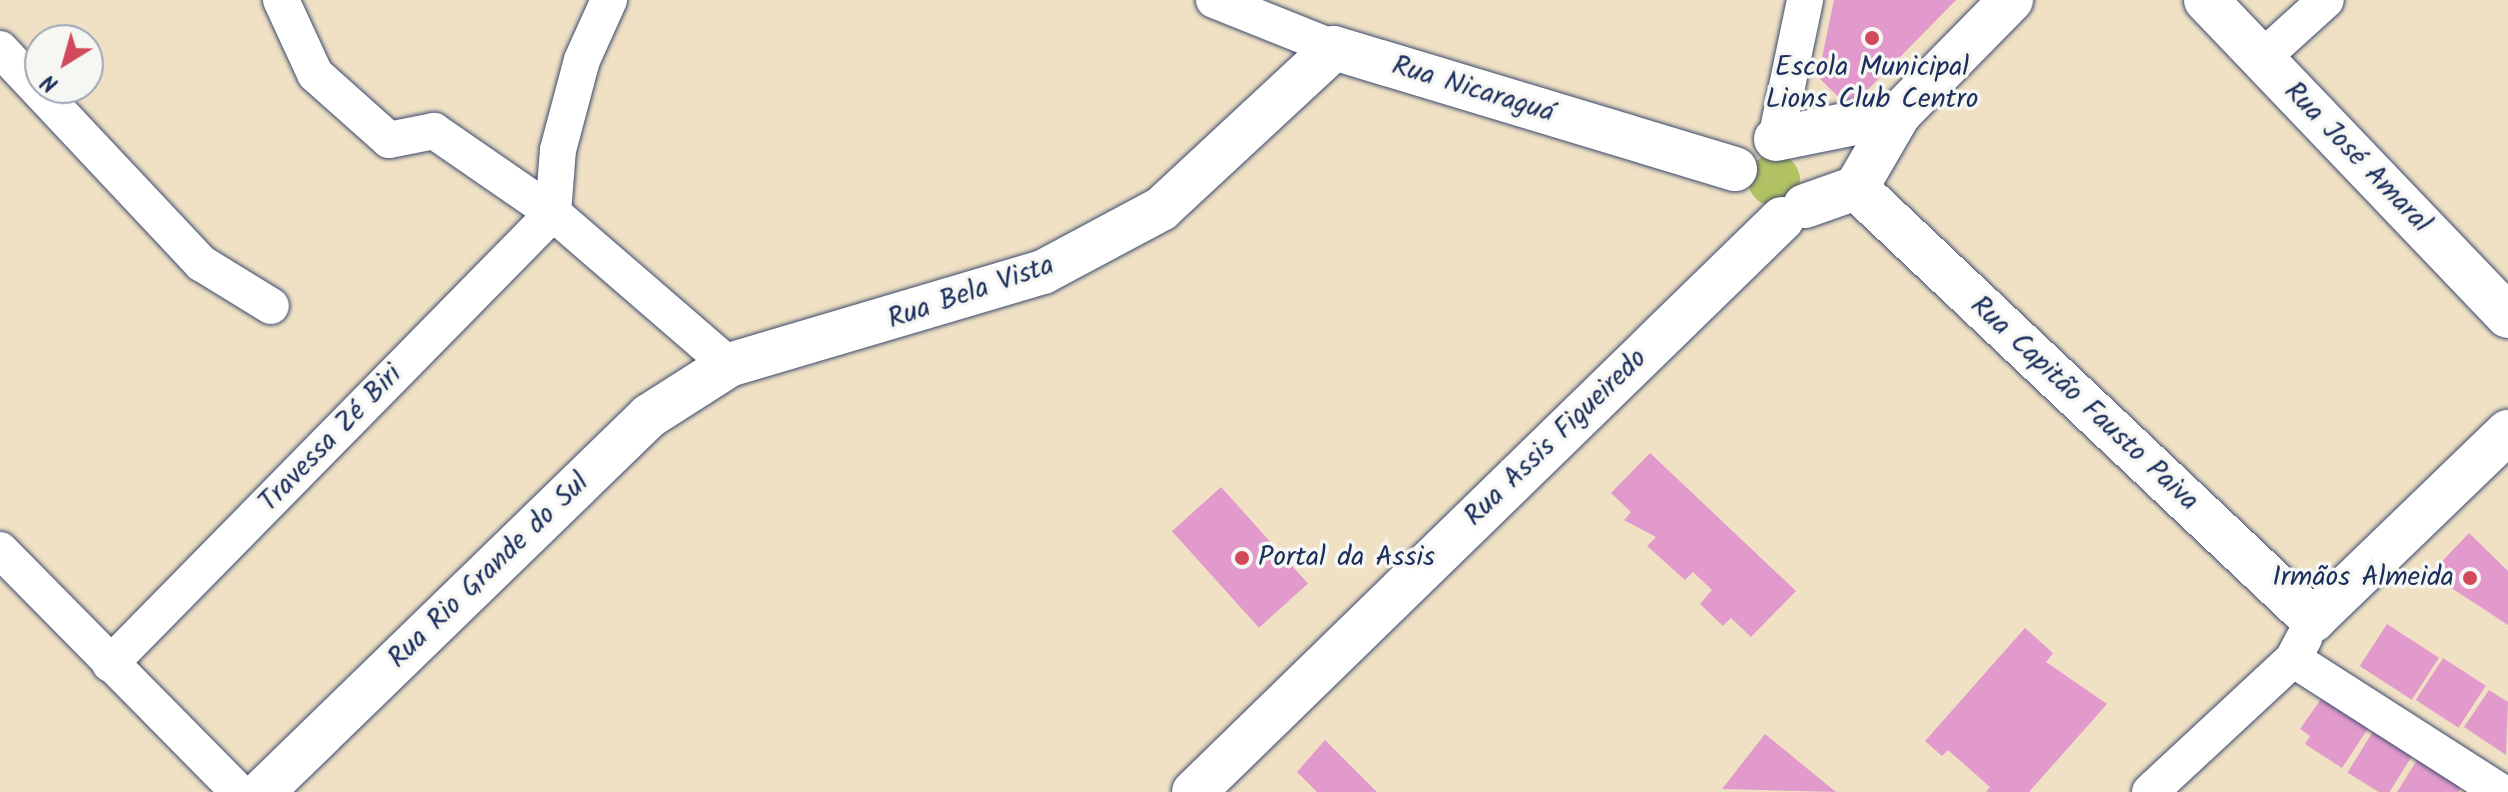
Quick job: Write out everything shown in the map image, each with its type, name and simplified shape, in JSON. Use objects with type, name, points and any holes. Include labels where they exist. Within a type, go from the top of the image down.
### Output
[{"type":"street","points":[[281,0],[315,74],[389,140],[434,131],[553,213],[729,365]]},
{"type":"street","points":[[553,213],[558,150],[582,60],[609,0]]},
{"type":"street","name":"Rua Nicaraguá","points":[[1214,0],[1334,48],[1735,169]]},
{"type":"street","points":[[1776,139],[1805,0]]},
{"type":"street","points":[[1899,114],[1750,147],[1735,169],[1741,202],[1759,217],[1794,212],[1856,188],[1899,114],[2011,0]]},
{"type":"street","name":"Rua José Amaral","points":[[2206,0],[2508,316]]},
{"type":"street","points":[[2262,58],[2326,0]]},
{"type":"street","name":"Rua Bela Vista","points":[[729,365],[1043,272],[1161,209],[1334,48]]},
{"type":"street","points":[[0,49],[201,263],[271,306]]},
{"type":"street","points":[[1776,139],[1800,148],[1814,169],[1794,212]]},
{"type":"street","name":"Rua Capitão Fausto Paiva","points":[[1856,188],[2313,620]]},
{"type":"street","name":"Rua Assis Figueiredo","points":[[1194,792],[1794,212]]},
{"type":"street","name":"Travessa Zé Biri","points":[[110,664],[553,213]]},
{"type":"street","name":"Rua Rio Grande do Sul","points":[[262,792],[649,416],[729,365]]},
{"type":"street","points":[[2150,792],[2293,659],[2313,620],[2508,432]]},
{"type":"street","points":[[0,550],[239,792]]},
{"type":"street","points":[[2293,659],[2501,792]]},
{"type":"green space","points":[[1774,154],[1792,162],[1800,180],[1792,198],[1774,206],[1756,198],[1748,180],[1756,162]]},
{"type":"building","name":"Escola Municipal Lions Club Centro","points":[[1834,0],[1956,0],[1850,108],[1818,77]]},
{"type":"building","points":[[1650,453],[1796,591],[1751,637],[1731,618],[1723,626],[1700,604],[1712,590],[1693,572],[1685,580],[1647,546],[1656,537],[1624,520],[1631,512],[1611,493]]},
{"type":"building","name":"Portal da Assis","points":[[1221,487],[1308,584],[1259,628],[1172,531]]},
{"type":"building","name":"Irmãos Almeida","points":[[2469,533],[2508,571],[2508,625],[2430,574]]},
{"type":"building","points":[[2387,624],[2439,658],[2412,700],[2360,666]]},
{"type":"building","points":[[2025,628],[2053,653],[2046,662],[2107,704],[2029,792],[1986,792],[1990,787],[1948,750],[1942,756],[1925,741]]},
{"type":"building","points":[[2443,658],[2486,686],[2459,728],[2416,700]]},
{"type":"building","points":[[2489,690],[2508,702],[2506,755],[2464,727]]},
{"type":"building","points":[[2323,696],[2369,727],[2342,768],[2305,744],[2310,736],[2300,729]]},
{"type":"building","points":[[2374,730],[2413,754],[2390,792],[2379,792],[2348,772]]},
{"type":"building","points":[[1765,734],[1836,792],[1722,789]]},
{"type":"building","points":[[1325,740],[1377,792],[1317,792],[1297,772]]},
{"type":"building","points":[[2419,757],[2463,784],[2458,792],[2397,792]]},
{"type":"place","name":"Escola Municipal Lions Club Centro","points":[[1872,38]]},
{"type":"place","name":"Portal da Assis","points":[[1242,558]]},
{"type":"place","name":"Irmãos Almeida","points":[[2470,578]]}]
